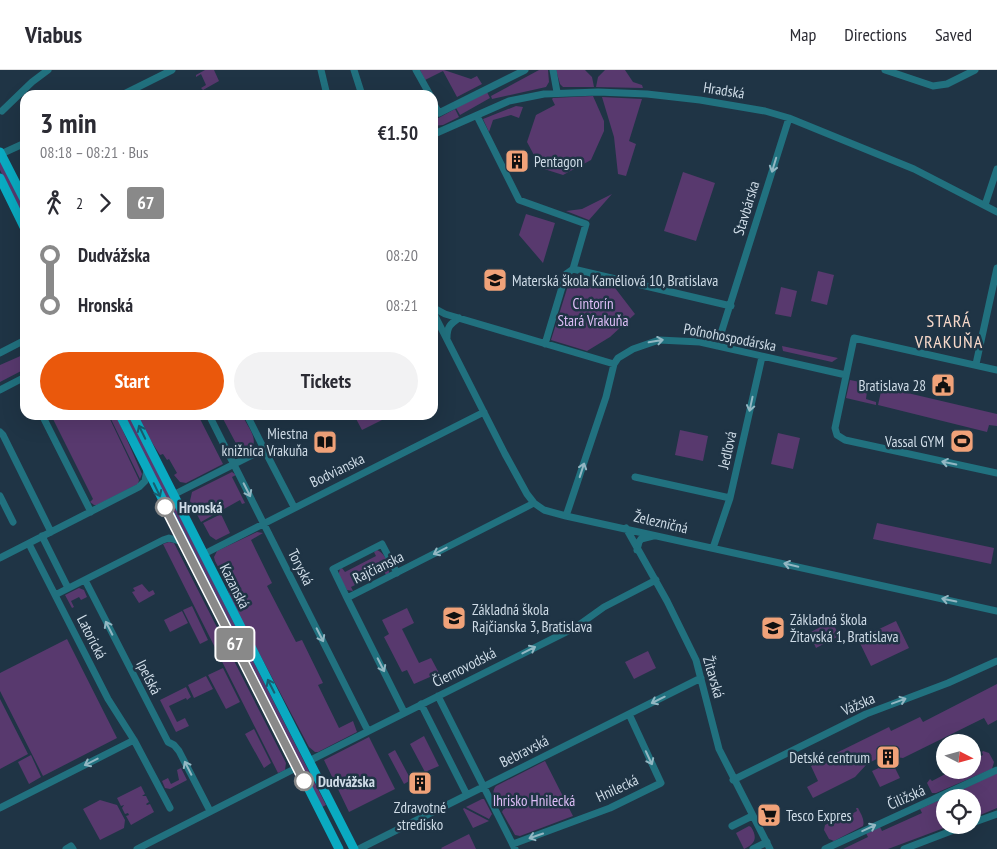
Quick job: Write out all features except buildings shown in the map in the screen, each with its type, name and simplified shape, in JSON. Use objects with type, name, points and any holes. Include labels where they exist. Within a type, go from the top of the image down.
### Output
[{"type":"main road","points":[[1,153],[20,191]]},
{"type":"main road","points":[[0,178],[20,219]]},
{"type":"main road","name":"Kazanská","points":[[122,420],[339,849]]},
{"type":"main road","name":"Kazanská","points":[[136,420],[354,849]]},
{"type":"street","points":[[24,90],[48,70]]},
{"type":"street","points":[[132,90],[172,70]]},
{"type":"street","points":[[321,70],[326,90]]},
{"type":"street","points":[[354,70],[360,90]]},
{"type":"street","points":[[416,70],[427,90]]},
{"type":"street","points":[[438,110],[440,114],[525,70]]},
{"type":"street","points":[[553,70],[557,92]]},
{"type":"street","points":[[885,70],[937,86],[947,84],[975,70]]},
{"type":"street","name":"Hradská","points":[[438,132],[501,104],[517,99],[557,92],[598,92],[666,96],[765,111],[789,118],[914,169],[997,212]]},
{"type":"street","points":[[2,111],[20,94]]},
{"type":"street","points":[[477,116],[519,200],[586,224],[573,269],[566,274],[545,344]]},
{"type":"street","name":"Stavbárska","points":[[718,346],[789,118]]},
{"type":"street","points":[[1,153],[20,145]]},
{"type":"street","points":[[985,205],[997,169]]},
{"type":"street","points":[[976,364],[997,268]]},
{"type":"street","points":[[573,269],[731,306]]},
{"type":"street","points":[[438,311],[614,364],[606,397],[566,516]]},
{"type":"street","points":[[447,338],[449,325],[459,318]]},
{"type":"street","points":[[438,320],[527,494],[534,503]]},
{"type":"street","points":[[997,370],[854,338],[835,428],[836,434],[840,438],[997,473]]},
{"type":"street","name":"Poľnohospodárska","points":[[614,364],[618,358],[633,348],[652,341],[684,340],[846,375]]},
{"type":"street","points":[[0,353],[20,343]]},
{"type":"street","name":"Jedľová","points":[[713,548],[730,498],[762,357]]},
{"type":"street","points":[[0,390],[20,380]]},
{"type":"street","name":"Bodvianska","points":[[204,554],[484,412]]},
{"type":"street","points":[[45,420],[91,512]]},
{"type":"street","name":"Toryská","points":[[212,420],[368,731]]},
{"type":"street","points":[[250,420],[294,507]]},
{"type":"street","points":[[0,432],[51,532]]},
{"type":"street","points":[[173,494],[264,449]]},
{"type":"street","points":[[0,558],[139,487],[145,481],[147,470]]},
{"type":"street","points":[[635,477],[730,498]]},
{"type":"street","points":[[0,496],[13,522]]},
{"type":"street","name":"Železničná","points":[[534,503],[544,510],[566,516],[997,611]]},
{"type":"street","name":"Rajčianska","points":[[404,712],[347,598],[534,503]]},
{"type":"street","name":"Žitavská","points":[[626,528],[656,580],[693,655],[701,678],[719,749],[768,846]]},
{"type":"street","points":[[42,536],[68,588]]},
{"type":"street","points":[[637,550],[641,539],[658,536]]},
{"type":"street","points":[[55,595],[163,540],[168,538],[183,542]]},
{"type":"street","name":"Latorická","points":[[29,544],[108,699],[134,740],[170,808]]},
{"type":"street","points":[[347,598],[333,569],[382,544],[396,573]]},
{"type":"street","name":"Ipeľská","points":[[85,580],[168,742],[179,751],[210,811]]},
{"type":"street","name":"Čiernovodská","points":[[309,761],[576,627],[604,607],[656,580]]},
{"type":"street","name":"Vážska","points":[[733,780],[866,714],[948,683],[997,661]]},
{"type":"street","name":"Bebravská","points":[[359,849],[701,678]]},
{"type":"street","points":[[438,696],[514,846]]},
{"type":"street","points":[[421,704],[467,795]]},
{"type":"street","name":"Hnilecká","points":[[514,846],[610,808],[661,782],[629,714]]},
{"type":"street","points":[[0,808],[134,740]]},
{"type":"street","points":[[137,849],[298,768]]},
{"type":"street","name":"Čiližská","points":[[825,849],[997,770]]},
{"type":"street","points":[[981,820],[997,814]]},
{"type":"street","points":[[732,826],[752,816]]},
{"type":"street","points":[[904,849],[943,834]]},
{"type":"street","points":[[66,849],[71,846],[73,849]]},
{"type":"street","points":[[754,849],[768,846]]},
{"type":"green space","points":[[205,70],[214,70],[219,81],[203,90],[201,88],[206,85],[201,74],[196,77],[196,75]]},
{"type":"green space","points":[[420,70],[444,70],[471,79],[477,76],[482,84],[457,97],[443,71],[425,80]]},
{"type":"green space","points":[[539,70],[548,70],[549,82],[546,87],[492,99],[491,96]]},
{"type":"green space","points":[[556,70],[585,70],[592,77],[594,87],[563,87],[560,84]]},
{"type":"green space","points":[[605,70],[625,70],[633,82],[642,85],[643,88],[596,87],[598,77]]},
{"type":"green space","points":[[487,92],[490,98],[460,115],[456,108]]},
{"type":"green space","points":[[593,96],[604,121],[604,131],[591,160],[563,175],[541,168],[527,142],[536,115],[555,105],[553,98]]},
{"type":"green space","points":[[602,97],[642,99],[629,141],[636,144],[626,176],[618,174],[614,137]]},
{"type":"green space","points":[[516,106],[523,107],[519,118],[511,115],[493,120],[489,132],[483,119]]},
{"type":"green space","points":[[455,109],[459,117],[438,126],[438,118]]},
{"type":"green space","points":[[0,160],[20,200],[20,210],[0,170]]},
{"type":"green space","points":[[683,172],[715,183],[696,241],[664,231]]},
{"type":"green space","points":[[612,194],[589,220],[566,211],[582,209]]},
{"type":"green space","points":[[526,214],[555,223],[543,263],[519,235]]},
{"type":"green space","points":[[818,271],[834,275],[827,305],[811,301]]},
{"type":"green space","name":"Cintorín Stará Vrakuňa","points":[[571,276],[612,284],[635,314],[610,337],[587,351],[551,340]]},
{"type":"green space","points":[[781,287],[797,291],[791,317],[775,314]]},
{"type":"green space","points":[[782,346],[838,358],[832,362],[783,351]]},
{"type":"green space","points":[[20,356],[20,372],[0,382],[0,365]]},
{"type":"green space","points":[[850,380],[880,386],[878,393],[867,391],[866,399],[876,402],[876,405],[846,398]]},
{"type":"green space","points":[[882,387],[997,414],[997,426],[989,425],[987,432],[878,405]]},
{"type":"green space","points":[[54,420],[110,420],[139,480],[138,484],[97,505],[90,502],[93,499]]},
{"type":"green space","points":[[111,420],[118,420],[142,474],[140,479]]},
{"type":"green space","points":[[127,420],[132,420],[326,805],[322,807]]},
{"type":"green space","points":[[140,420],[201,420],[223,464],[186,483],[180,482],[174,475],[177,473],[169,459],[167,460],[163,454],[160,455]]},
{"type":"green space","points":[[224,420],[245,420],[253,435],[253,444],[246,454],[237,457],[233,455],[240,451]]},
{"type":"green space","points":[[357,420],[382,420],[362,430]]},
{"type":"green space","points":[[680,430],[708,436],[703,461],[675,455]]},
{"type":"green space","points":[[778,433],[800,438],[793,469],[771,464]]},
{"type":"green space","points":[[232,472],[236,475],[232,477],[245,503],[242,504],[240,500],[201,522],[190,501],[192,492]]},
{"type":"green space","points":[[221,514],[230,533],[216,540],[210,536],[203,523]]},
{"type":"green space","points":[[877,523],[994,548],[991,564],[873,539]]},
{"type":"green space","points":[[257,532],[263,533],[251,540],[272,583],[267,586],[296,642],[302,640],[323,683],[318,685],[339,728],[353,721],[357,732],[318,752],[309,747],[232,602],[223,576],[215,561],[214,557],[217,551]]},
{"type":"green space","points":[[174,543],[286,763],[285,770],[278,773],[163,544]]},
{"type":"green space","points":[[377,550],[383,554],[389,573],[386,575],[384,571],[351,587],[353,591],[347,590],[338,576],[340,569],[342,568],[345,572],[376,556],[374,552]]},
{"type":"green space","points":[[142,584],[149,592],[153,590],[155,594],[139,603],[132,592],[135,591],[133,588]]},
{"type":"green space","points":[[79,588],[84,590],[87,597],[81,600],[79,597],[71,601],[74,607],[72,608],[65,595]]},
{"type":"green space","points":[[192,606],[208,640],[200,644],[183,610]]},
{"type":"green space","points":[[407,608],[414,623],[402,629],[419,663],[431,658],[439,673],[414,684],[407,670],[402,672],[384,637],[389,634],[382,620]]},
{"type":"green space","points":[[182,611],[188,623],[170,632],[164,620]]},
{"type":"green space","points":[[832,621],[839,636],[816,648],[809,633]]},
{"type":"green space","points":[[896,621],[909,648],[871,666],[858,639]]},
{"type":"green space","points":[[67,639],[117,738],[43,776],[0,691],[0,673]]},
{"type":"green space","points":[[648,651],[656,668],[634,679],[625,662]]},
{"type":"green space","points":[[223,668],[240,702],[226,709],[208,675]]},
{"type":"green space","points":[[206,676],[213,689],[194,698],[188,685]]},
{"type":"green space","points":[[997,684],[997,720],[988,725],[984,718],[952,734],[936,734],[936,742],[903,758],[895,757],[892,751],[867,764],[855,777],[813,798],[807,787],[818,781],[811,766],[889,727],[891,731],[920,717],[923,722]]},
{"type":"green space","points":[[186,687],[191,697],[169,706],[177,722],[185,718],[189,726],[176,732],[160,700]]},
{"type":"green space","points":[[0,699],[28,754],[0,769]]},
{"type":"green space","points":[[254,729],[271,763],[264,768],[245,734]]},
{"type":"green space","points":[[424,736],[439,766],[425,772],[410,744]]},
{"type":"green space","points":[[369,737],[395,789],[349,812],[324,760]]},
{"type":"green space","points":[[395,750],[411,780],[404,784],[388,754]]},
{"type":"green space","points":[[982,752],[989,753],[994,762],[992,769],[981,774],[981,756],[983,755]]},
{"type":"green space","points":[[31,755],[41,777],[29,784],[18,762]]},
{"type":"green space","name":"Ihrisko Hnilecká","points":[[545,761],[573,816],[520,836],[515,835],[502,812],[507,807],[506,804],[499,806],[494,796],[494,789],[496,786]]},
{"type":"green space","points":[[892,762],[900,778],[880,787],[872,771]]},
{"type":"green space","points":[[181,768],[187,780],[170,789],[165,788],[162,781],[168,778],[171,784],[179,780],[177,770]]},
{"type":"green space","points":[[997,773],[997,808],[981,815],[981,789],[963,789]]},
{"type":"green space","points":[[930,779],[932,781],[936,779],[969,779],[945,789],[936,789],[936,793],[932,793],[927,783]]},
{"type":"green space","points":[[141,786],[145,794],[142,796],[146,796],[149,802],[146,804],[150,804],[154,812],[131,825],[126,816],[129,815],[128,813],[125,814],[122,808],[124,805],[121,806],[117,798]]},
{"type":"green space","points":[[484,799],[492,814],[489,819],[466,807]]},
{"type":"green space","points":[[100,800],[117,805],[125,820],[124,828],[100,840],[83,809]]},
{"type":"green space","points":[[936,802],[936,831],[888,849],[843,849],[868,837],[866,833],[880,827],[882,831],[922,813],[920,809]]},
{"type":"green space","points":[[464,808],[489,821],[473,828]]},
{"type":"green space","points":[[856,808],[858,808],[862,817],[863,826],[834,841],[829,839],[824,830],[825,825],[829,823],[830,826],[857,811]]},
{"type":"green space","points":[[749,826],[755,837],[753,843],[744,849],[736,833]]},
{"type":"green space","points":[[469,834],[476,849],[441,848]]},
{"type":"bus line","name":"67","points":[[165,507],[304,781]]},
{"type":"place","name":"Pentagon","points":[[517,161]]},
{"type":"place","name":"Materská škola Kaméliová 10, Bratislava","points":[[495,280]]},
{"type":"place","name":"Bratislava 28","points":[[943,385]]},
{"type":"place","name":"Vassal GYM","points":[[962,441]]},
{"type":"place","name":"Miestna knižnica Vrakuňa","points":[[325,442]]},
{"type":"place","name":"Hronská","points":[[165,507]]},
{"type":"place","name":"Základná škola Rajčianska 3, Bratislava","points":[[454,618]]},
{"type":"place","name":"Základná škola Žitavská 1, Bratislava","points":[[773,628]]},
{"type":"place","name":"Detské centrum","points":[[888,757]]},
{"type":"place","name":"Dudvážska","points":[[304,781]]},
{"type":"place","name":"Zdravotné stredisko","points":[[420,783]]},
{"type":"place","name":"Tesco Expres","points":[[769,815]]},
{"type":"district","name":"STARÁ VRAKUŇA","points":[[949,330]]}]
